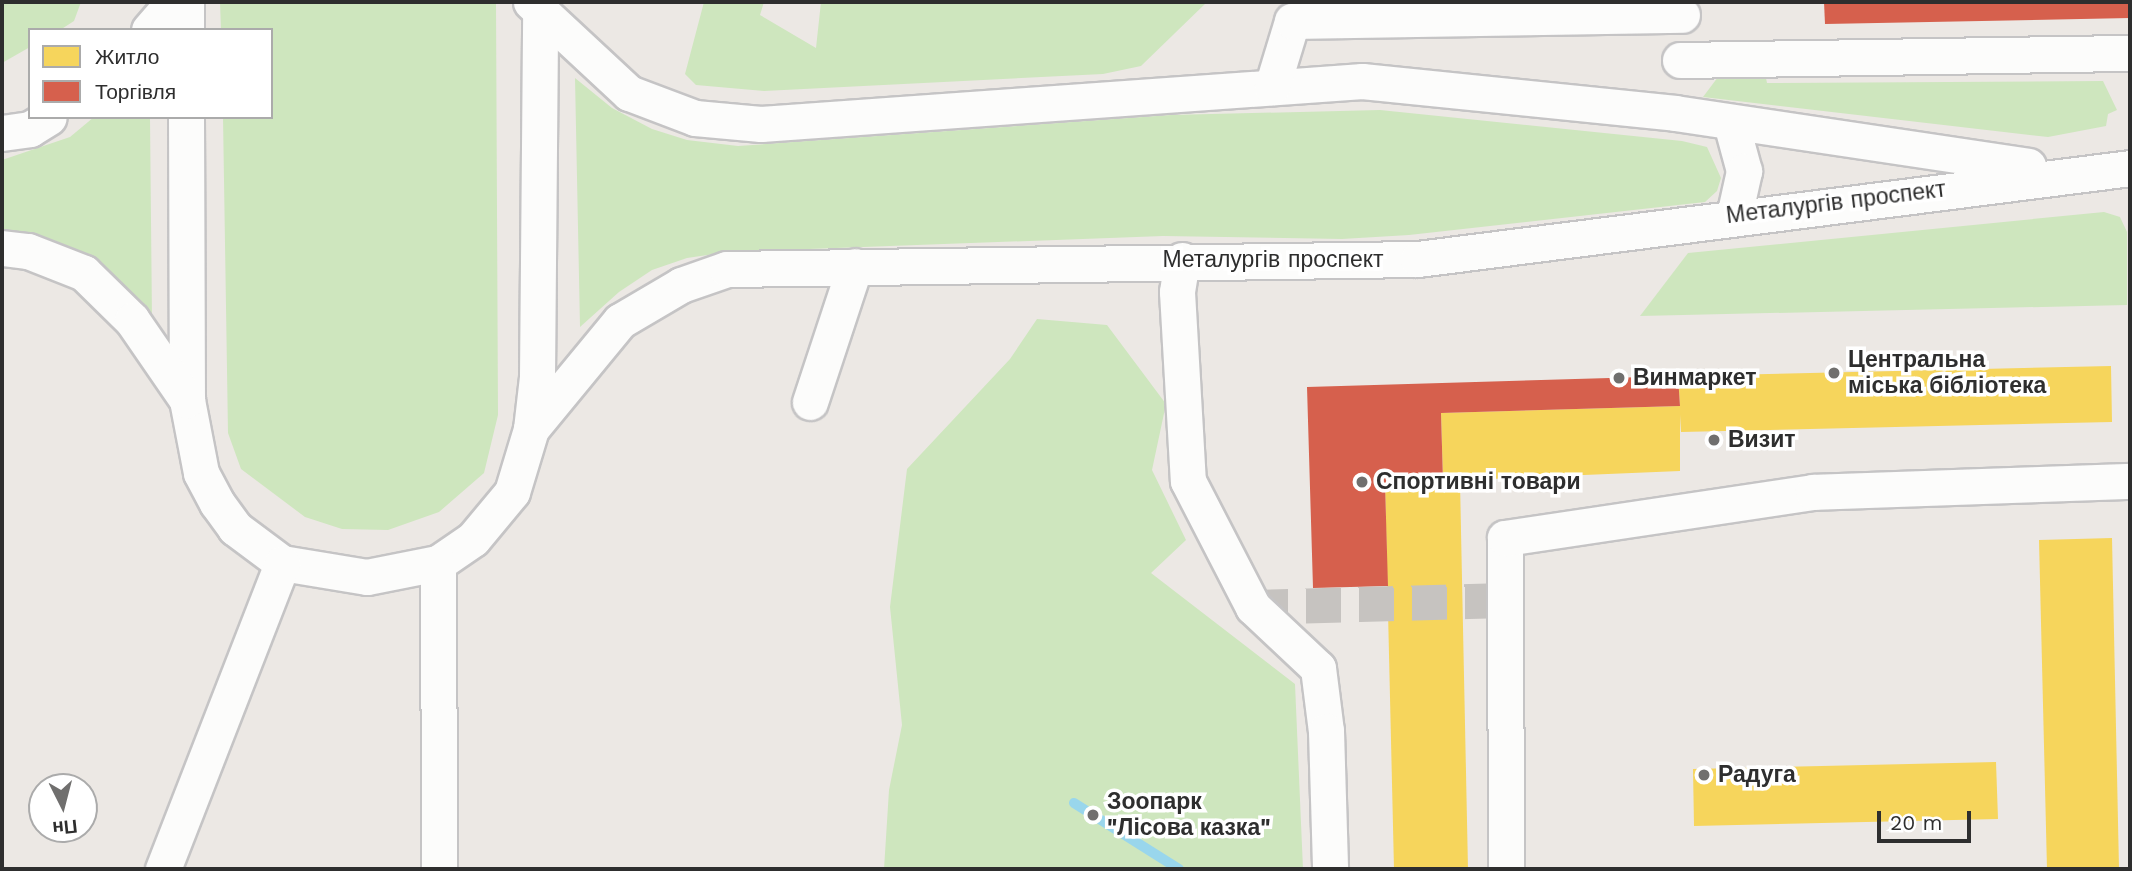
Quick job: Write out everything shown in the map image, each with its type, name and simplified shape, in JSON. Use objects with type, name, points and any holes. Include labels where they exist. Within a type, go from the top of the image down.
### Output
[{"type":"street","points":[[151,28],[173,2]]},
{"type":"street","points":[[186,2],[186,28]]},
{"type":"street","points":[[186,119],[187,400],[201,473],[217,503],[235,528],[282,563],[367,577],[438,563],[474,539],[512,492],[531,429],[537,377],[538,6]]},
{"type":"street","name":"Металургів проспект","points":[[538,6],[629,93],[695,118],[761,124],[1362,80],[1675,113],[2073,172]]},
{"type":"street","points":[[1272,87],[1292,21],[1683,8],[1675,113]]},
{"type":"street","points":[[1681,60],[2130,53]]},
{"type":"street","points":[[2,133],[30,129],[46,119]]},
{"type":"street","points":[[1731,123],[1744,171],[1734,216]]},
{"type":"street","name":"Металургів проспект","points":[[531,429],[620,321],[654,298],[727,269],[1418,258],[2073,172],[2130,168]]},
{"type":"street","points":[[2,248],[28,251],[84,273],[132,320],[187,400]]},
{"type":"street","points":[[1182,260],[1177,292],[1188,481],[1253,607],[1318,668],[1326,731],[1330,869]]},
{"type":"street","points":[[810,402],[855,266]]},
{"type":"street","points":[[1506,869],[1505,538],[1813,492],[2130,481]]},
{"type":"street","points":[[163,869],[282,563]]},
{"type":"street","points":[[438,563],[439,869]]},
{"type":"green space","points":[[2,2],[81,2],[74,21],[63,28],[28,28],[28,48],[2,63]]},
{"type":"green space","points":[[220,2],[496,2],[498,415],[484,473],[439,512],[388,530],[342,529],[305,517],[241,469],[228,433],[223,119],[273,119],[273,28],[221,28]]},
{"type":"green space","points":[[704,2],[764,2],[760,15],[816,48],[821,2],[1207,2],[1141,66],[1103,74],[764,91],[696,85],[685,74]]},
{"type":"green space","points":[[1718,77],[1766,78],[1767,83],[2103,81],[2117,110],[2108,114],[2106,126],[2048,137],[1703,97]]},
{"type":"green space","points":[[575,78],[612,108],[652,129],[687,140],[738,146],[1171,115],[1380,110],[1682,141],[1707,147],[1721,178],[1717,191],[1705,202],[1409,235],[1342,239],[1163,236],[728,252],[687,258],[652,270],[619,292],[580,327]]},
{"type":"green space","points":[[92,119],[150,119],[152,320],[123,286],[85,254],[46,239],[2,229],[2,160],[70,137]]},
{"type":"green space","points":[[2104,212],[2120,217],[2127,232],[2127,305],[1640,316],[1688,253]]},
{"type":"green space","points":[[1037,319],[1107,325],[1166,404],[1152,470],[1186,540],[1151,573],[1295,684],[1303,869],[884,869],[889,790],[902,725],[890,607],[907,469],[1010,359]]},
{"type":"building: Житло","points":[[2111,366],[2112,422],[1681,432],[1680,415],[1680,471],[1443,481],[1441,413],[1680,406],[1678,376]]},
{"type":"building: Житло","points":[[1460,482],[1468,869],[1394,869],[1385,483]]},
{"type":"building: Житло","points":[[2112,538],[2119,869],[2047,869],[2039,540]]},
{"type":"building: Житло","points":[[1996,762],[1998,819],[1694,826],[1693,769]]},
{"type":"building: Торгівля","points":[[1824,2],[2130,2],[2130,18],[1825,24]]},
{"type":"building: Торгівля","name":"Спортивні товари","points":[[1678,376],[1680,406],[1441,413],[1443,481],[1385,483],[1388,586],[1313,588],[1307,387]]},
{"type":"waterway","points":[[1074,803],[1179,869]]},
{"type":"tunnel","points":[[1253,607],[1506,600]]},
{"type":"place","name":"Центральна міська бібліотека","points":[[1834,373]]},
{"type":"place","name":"Винмаркет","points":[[1619,378]]},
{"type":"place","name":"Визит","points":[[1714,440]]},
{"type":"place","name":"Спортивні товари","points":[[1362,482]]},
{"type":"place","name":"Радуга","points":[[1704,775]]},
{"type":"place","name":"Зоопарк \"Лісова казка\"","points":[[1093,815]]}]
